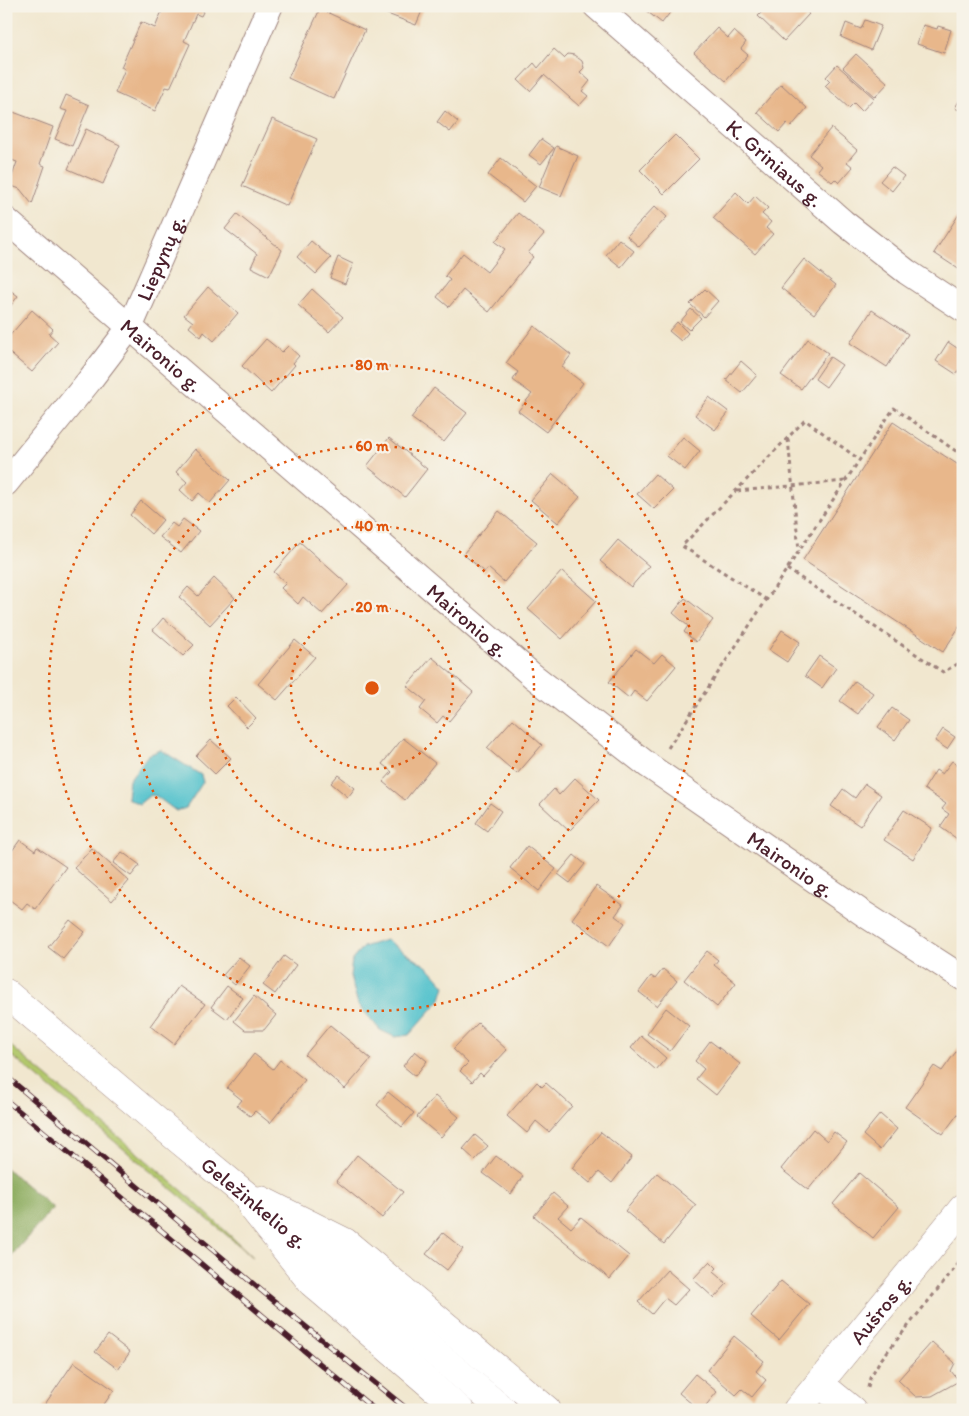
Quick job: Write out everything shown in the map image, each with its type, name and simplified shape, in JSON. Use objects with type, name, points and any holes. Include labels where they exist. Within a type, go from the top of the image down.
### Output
[{"type":"street","name":"Liepynų g.","points":[[6,483],[89,382],[130,327],[270,6]]},
{"type":"street","name":"K. Griniaus g.","points":[[596,6],[843,222],[908,272],[963,309]]},
{"type":"street","name":"Maironio g.","points":[[6,220],[533,676],[649,766],[864,914],[963,978]]},
{"type":"street","name":"Geležinkelio g.","points":[[6,993],[178,1140],[336,1269],[503,1410]]},
{"type":"street","points":[[237,1188],[312,1283],[460,1410]]},
{"type":"street","points":[[237,1188],[345,1242],[548,1410]]},
{"type":"street","name":"Aušros g.","points":[[797,1410],[963,1208]]},
{"type":"street","points":[[819,1383],[861,1402]]},
{"type":"path","points":[[649,766],[671,745],[894,408],[963,456]]},
{"type":"path","points":[[767,600],[682,546],[805,420],[860,460]]},
{"type":"path","points":[[788,438],[799,551]]},
{"type":"path","points":[[737,491],[846,481]]},
{"type":"path","points":[[787,569],[943,672],[963,661]]},
{"type":"path","points":[[861,1402],[870,1378],[879,1362],[963,1258]]},
{"type":"green space","points":[[6,1042],[185,1193],[253,1257],[6,1051]]},
{"type":"green space","points":[[6,1168],[53,1208],[11,1256],[6,1253]]},
{"type":"water","points":[[161,750],[201,775],[203,782],[186,808],[176,811],[156,796],[150,795],[139,804],[127,798],[129,780],[148,755]]},
{"type":"water","points":[[386,940],[429,968],[445,986],[441,999],[409,1035],[395,1037],[380,1030],[358,1004],[350,976],[352,960],[363,947]]},
{"type":"building","points":[[164,6],[206,6],[201,16],[196,14],[184,41],[190,44],[170,88],[166,87],[155,111],[115,93],[125,69],[121,67],[141,22],[155,28]]},
{"type":"building","points":[[384,6],[424,6],[416,25],[382,12]]},
{"type":"building","points":[[640,6],[675,6],[662,23]]},
{"type":"building","points":[[768,6],[801,6],[809,14],[784,41],[758,16]]},
{"type":"building","points":[[320,9],[365,30],[334,99],[288,78]]},
{"type":"building","points":[[865,20],[881,26],[871,50],[841,37],[846,23],[861,29]]},
{"type":"building","points":[[923,25],[937,29],[938,26],[951,30],[944,53],[917,44]]},
{"type":"building","points":[[717,28],[728,38],[734,31],[746,42],[741,49],[748,55],[726,81],[694,53]]},
{"type":"building","points":[[554,49],[564,58],[568,54],[574,55],[582,61],[584,68],[580,72],[590,81],[582,91],[588,96],[579,106],[544,75],[530,91],[518,80],[534,63],[538,68]]},
{"type":"building","points":[[856,54],[888,83],[875,97],[843,68]]},
{"type":"building","points":[[837,65],[874,98],[862,111],[854,103],[849,108],[825,86],[830,81],[826,77]]},
{"type":"building","points":[[781,84],[807,108],[791,127],[787,123],[779,132],[757,112]]},
{"type":"building","points":[[963,94],[963,112],[955,108]]},
{"type":"building","points":[[66,95],[89,105],[72,146],[55,139],[67,111],[60,109]]},
{"type":"building","points":[[8,110],[53,127],[40,164],[45,166],[32,204],[20,189],[9,185],[17,162],[6,158],[6,116]]},
{"type":"building","points":[[445,111],[458,122],[450,132],[437,122]]},
{"type":"building","points":[[272,119],[317,139],[287,206],[242,186]]},
{"type":"building","points":[[831,128],[857,150],[847,162],[853,167],[839,183],[835,179],[832,182],[817,170],[821,165],[809,155]]},
{"type":"building","points":[[86,129],[120,145],[103,184],[68,169]]},
{"type":"building","points":[[675,135],[699,159],[664,194],[640,170]]},
{"type":"building","points":[[541,139],[554,148],[541,164],[529,155]]},
{"type":"building","points":[[556,146],[578,156],[561,196],[539,187]]},
{"type":"building","points":[[501,158],[536,186],[523,202],[488,175]]},
{"type":"building","points":[[892,167],[904,176],[892,191],[880,181]]},
{"type":"building","points":[[736,192],[748,204],[755,196],[768,208],[762,214],[771,222],[766,228],[773,234],[755,254],[713,218]]},
{"type":"building","points":[[655,206],[667,217],[639,247],[627,236]]},
{"type":"building","points":[[963,208],[963,272],[934,253]]},
{"type":"building","points":[[518,213],[544,234],[528,253],[533,257],[489,312],[463,290],[449,307],[437,297],[450,280],[445,276],[463,253],[487,272],[505,249],[495,242]]},
{"type":"building","points":[[237,214],[282,250],[269,276],[251,267],[257,254],[225,229]]},
{"type":"building","points":[[619,239],[634,251],[621,267],[606,255]]},
{"type":"building","points":[[311,241],[331,258],[316,274],[297,257]]},
{"type":"building","points":[[338,257],[353,264],[345,284],[330,278]]},
{"type":"building","points":[[804,259],[836,285],[814,314],[781,288]]},
{"type":"building","points":[[6,287],[18,296],[6,312]]},
{"type":"building","points":[[208,287],[238,313],[214,341],[204,332],[201,337],[189,327],[193,322],[184,315]]},
{"type":"building","points":[[312,289],[343,317],[329,332],[298,305]]},
{"type":"building","points":[[705,289],[718,301],[704,317],[690,304]]},
{"type":"building","points":[[691,309],[701,318],[689,330],[680,322]]},
{"type":"building","points":[[32,310],[53,329],[49,334],[58,342],[32,372],[6,350],[6,340]]},
{"type":"building","points":[[872,310],[908,334],[887,367],[850,343]]},
{"type":"building","points":[[677,322],[688,333],[681,341],[669,331]]},
{"type":"building","points":[[534,326],[571,355],[562,367],[583,383],[546,432],[518,411],[532,394],[513,380],[518,372],[506,363]]},
{"type":"building","points":[[266,339],[282,352],[288,346],[299,356],[293,363],[295,365],[271,393],[242,366]]},
{"type":"building","points":[[808,339],[828,353],[801,389],[781,375]]},
{"type":"building","points":[[948,342],[963,352],[963,363],[956,374],[936,361]]},
{"type":"building","points":[[830,357],[842,365],[826,387],[815,379]]},
{"type":"building","points":[[741,361],[757,375],[742,393],[726,380]]},
{"type":"building","points":[[434,388],[467,413],[444,442],[411,418]]},
{"type":"building","points":[[709,397],[729,412],[715,430],[695,415]]},
{"type":"building","points":[[893,422],[963,468],[963,621],[943,652],[803,560]]},
{"type":"building","points":[[683,437],[700,451],[685,470],[667,456]]},
{"type":"building","points":[[389,438],[427,469],[405,497],[367,466]]},
{"type":"building","points":[[195,449],[230,480],[210,503],[199,493],[192,501],[180,490],[187,482],[176,472]]},
{"type":"building","points":[[553,474],[580,497],[558,523],[531,500]]},
{"type":"building","points":[[655,474],[673,490],[654,509],[637,494]]},
{"type":"building","points":[[141,501],[163,520],[151,534],[130,515]]},
{"type":"building","points":[[499,511],[537,542],[504,582],[488,568],[485,572],[463,554]]},
{"type":"building","points":[[183,519],[199,531],[181,553],[160,537],[172,523],[177,527]]},
{"type":"building","points":[[618,540],[649,566],[631,587],[600,561]]},
{"type":"building","points":[[300,542],[348,585],[322,614],[303,597],[298,604],[281,588],[286,583],[274,572]]},
{"type":"building","points":[[562,571],[596,601],[562,639],[528,609]]},
{"type":"building","points":[[214,578],[235,598],[210,625],[179,597],[188,587],[198,596]]},
{"type":"building","points":[[685,598],[713,620],[696,642],[684,632],[688,626],[673,613]]},
{"type":"building","points":[[163,618],[194,645],[183,656],[153,630]]},
{"type":"building","points":[[782,630],[800,642],[787,662],[769,650]]},
{"type":"building","points":[[295,640],[315,657],[277,700],[258,684]]},
{"type":"building","points":[[636,649],[654,663],[662,654],[676,666],[647,701],[634,691],[629,698],[609,682]]},
{"type":"building","points":[[819,656],[836,668],[822,688],[805,676]]},
{"type":"building","points":[[432,657],[473,692],[449,721],[443,716],[437,723],[420,709],[426,701],[407,686]]},
{"type":"building","points":[[855,681],[873,693],[858,714],[840,701]]},
{"type":"building","points":[[236,697],[256,718],[247,727],[227,706]]},
{"type":"building","points":[[892,708],[909,720],[895,740],[878,727]]},
{"type":"building","points":[[513,719],[542,745],[517,774],[487,748]]},
{"type":"building","points":[[943,729],[955,737],[947,749],[935,741]]},
{"type":"building","points":[[403,738],[435,763],[405,800],[383,782],[392,772],[382,764]]},
{"type":"building","points":[[211,740],[231,758],[215,774],[196,756]]},
{"type":"building","points":[[952,761],[963,768],[963,843],[940,827],[949,814],[942,809],[946,804],[924,789],[936,770],[942,774]]},
{"type":"building","points":[[338,775],[355,788],[348,797],[331,783]]},
{"type":"building","points":[[575,778],[599,800],[569,831],[540,804],[554,789],[559,795]]},
{"type":"building","points":[[865,784],[881,795],[860,826],[831,806],[843,789],[855,798]]},
{"type":"building","points":[[490,803],[501,811],[487,831],[476,823]]},
{"type":"building","points":[[904,810],[932,828],[913,859],[884,840]]},
{"type":"building","points":[[20,840],[35,851],[37,847],[66,867],[35,909],[27,903],[22,909],[6,897],[6,859]]},
{"type":"building","points":[[527,846],[556,869],[539,891],[510,868]]},
{"type":"building","points":[[92,848],[129,881],[112,901],[74,868]]},
{"type":"building","points":[[122,852],[140,865],[131,876],[113,863]]},
{"type":"building","points":[[574,855],[585,864],[570,883],[558,874]]},
{"type":"building","points":[[596,886],[623,905],[615,916],[625,923],[609,946],[572,919]]},
{"type":"building","points":[[70,920],[85,932],[63,959],[48,947]]},
{"type":"building","points":[[707,951],[718,960],[714,965],[736,983],[717,1007],[684,980]]},
{"type":"building","points":[[284,956],[296,965],[275,994],[263,985]]},
{"type":"building","points":[[239,957],[250,966],[235,985],[223,975]]},
{"type":"building","points":[[663,969],[677,981],[657,1006],[639,992],[651,976],[655,979]]},
{"type":"building","points":[[179,986],[205,1004],[174,1044],[150,1026]]},
{"type":"building","points":[[227,986],[243,998],[227,1019],[211,1007]]},
{"type":"building","points":[[254,996],[276,1015],[264,1030],[245,1030],[234,1021]]},
{"type":"building","points":[[666,1008],[689,1026],[670,1051],[647,1034]]},
{"type":"building","points":[[478,1023],[507,1050],[483,1076],[480,1073],[472,1082],[460,1071],[468,1063],[453,1049]]},
{"type":"building","points":[[330,1025],[371,1059],[345,1089],[305,1055]]},
{"type":"building","points":[[641,1036],[666,1058],[656,1070],[631,1048]]},
{"type":"building","points":[[710,1041],[740,1064],[716,1095],[696,1079],[704,1069],[695,1061]]},
{"type":"building","points":[[963,1042],[963,1107],[943,1134],[905,1107],[934,1066],[942,1071]]},
{"type":"building","points":[[415,1051],[427,1061],[415,1076],[403,1066]]},
{"type":"building","points":[[254,1054],[273,1069],[280,1060],[305,1080],[270,1123],[255,1111],[250,1116],[237,1106],[242,1100],[227,1088]]},
{"type":"building","points":[[537,1082],[542,1087],[546,1083],[572,1106],[549,1132],[536,1121],[527,1133],[507,1116]]},
{"type":"building","points":[[388,1092],[414,1113],[402,1127],[377,1105]]},
{"type":"building","points":[[435,1096],[459,1117],[441,1137],[417,1117]]},
{"type":"building","points":[[880,1114],[897,1129],[880,1150],[863,1135]]},
{"type":"building","points":[[813,1129],[827,1141],[834,1132],[847,1142],[808,1190],[781,1169]]},
{"type":"building","points":[[601,1132],[632,1157],[612,1183],[599,1172],[590,1183],[572,1168]]},
{"type":"building","points":[[475,1135],[488,1146],[475,1160],[463,1149]]},
{"type":"building","points":[[357,1155],[403,1192],[382,1218],[336,1181]]},
{"type":"building","points":[[496,1156],[523,1176],[511,1194],[483,1173]]},
{"type":"building","points":[[657,1173],[696,1205],[664,1244],[625,1211]]},
{"type":"building","points":[[859,1173],[899,1207],[873,1238],[833,1204]]},
{"type":"building","points":[[553,1193],[568,1206],[558,1217],[571,1228],[581,1217],[629,1256],[610,1279],[534,1216]]},
{"type":"building","points":[[443,1233],[463,1249],[447,1270],[426,1254]]},
{"type":"building","points":[[710,1261],[717,1268],[713,1272],[727,1284],[714,1298],[693,1279]]},
{"type":"building","points":[[667,1270],[689,1289],[674,1305],[665,1298],[652,1314],[638,1302]]},
{"type":"building","points":[[781,1281],[809,1304],[779,1340],[751,1316]]},
{"type":"building","points":[[108,1335],[130,1352],[118,1369],[95,1352]]},
{"type":"building","points":[[734,1336],[764,1361],[756,1371],[766,1380],[752,1397],[742,1389],[736,1395],[707,1370]]},
{"type":"building","points":[[932,1342],[955,1363],[951,1371],[959,1381],[932,1396],[916,1397],[898,1380]]},
{"type":"building","points":[[74,1362],[114,1390],[100,1410],[41,1410]]},
{"type":"building","points":[[695,1374],[717,1392],[702,1410],[699,1410],[679,1393]]},
{"type":"railway","points":[[6,1076],[257,1287],[408,1410]]},
{"type":"railway","points":[[6,1100],[375,1410]]}]
